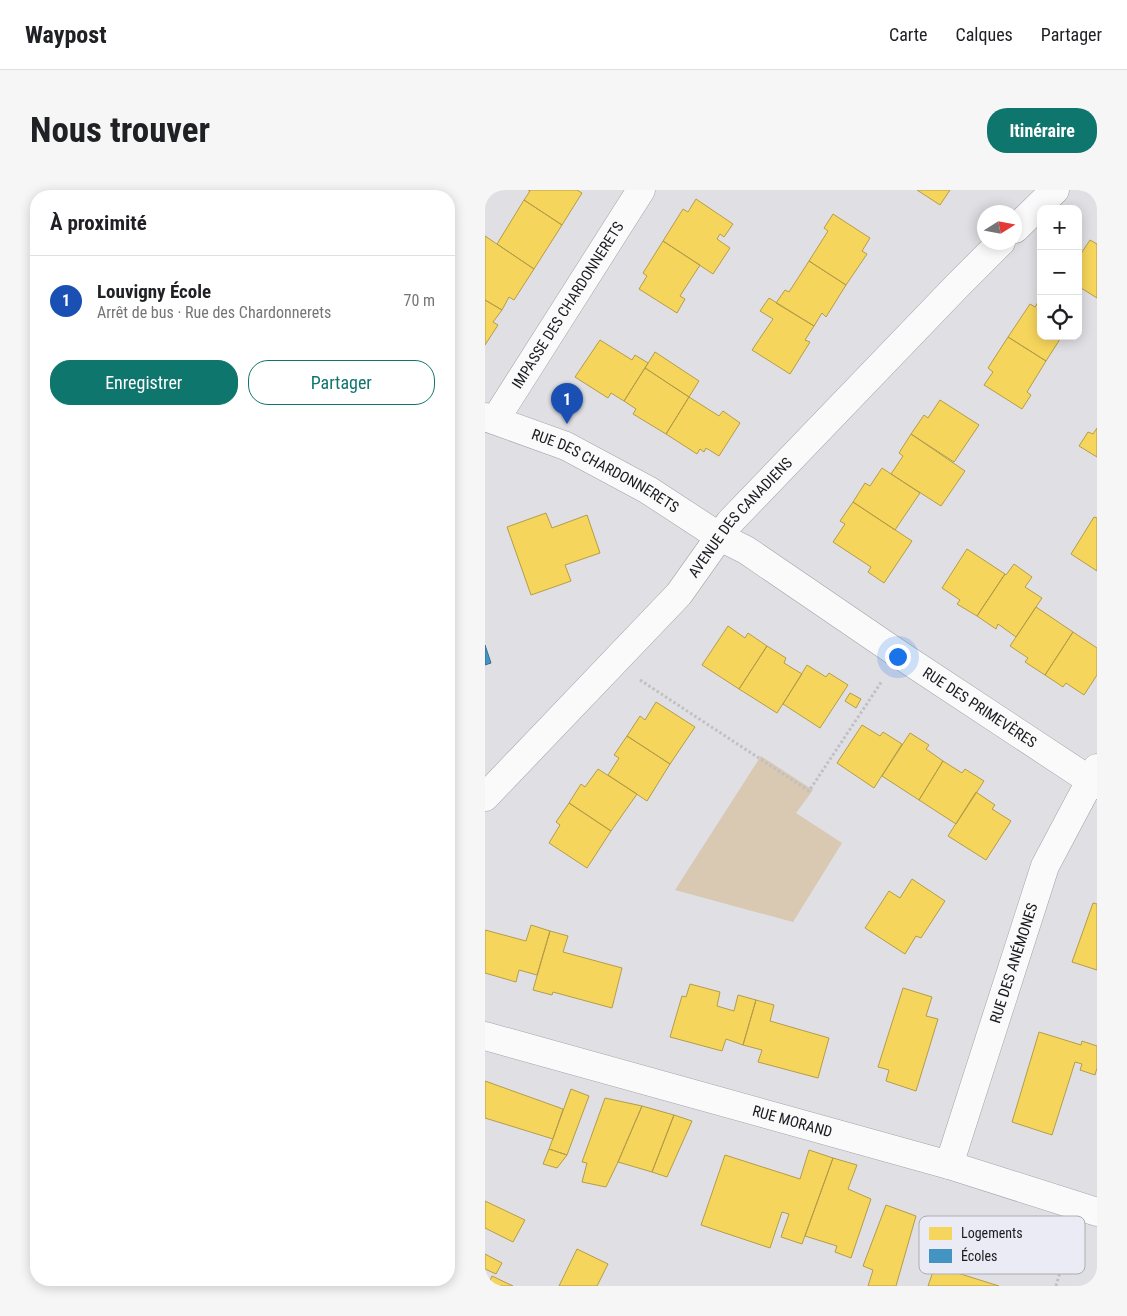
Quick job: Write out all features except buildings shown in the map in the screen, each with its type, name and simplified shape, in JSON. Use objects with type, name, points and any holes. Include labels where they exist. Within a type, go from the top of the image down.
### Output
[{"type":"street","name":"IMPASSE DES CHARDONNERETS","points":[[490,419],[641,190]]},
{"type":"street","points":[[1022,223],[1055,190]]},
{"type":"street","name":"AVENUE DES CANADIENS","points":[[485,798],[679,594],[730,522],[993,250]]},
{"type":"street","name":"RUE DES CHARDONNERETS","points":[[490,419],[566,446],[648,490],[720,536]]},
{"type":"street","name":"RUE DES PRIMEVÈRES","points":[[720,536],[746,550],[899,655],[1095,778]]},
{"type":"street","name":"RUE DES ANÉMONES","points":[[949,1165],[1045,866],[1095,778]]},
{"type":"street","name":"RUE MORAND","points":[[485,1036],[949,1165],[1088,1209]]},
{"type":"path","points":[[639,680],[809,791],[899,655]]},
{"type":"path","points":[[1057,1286],[1062,1274]]},
{"type":"shaded area","points":[[761,756],[813,790],[796,813],[842,843],[793,922],[675,890]]},
{"type":"place","name":"Louvigny École","points":[[567,424]]}]
